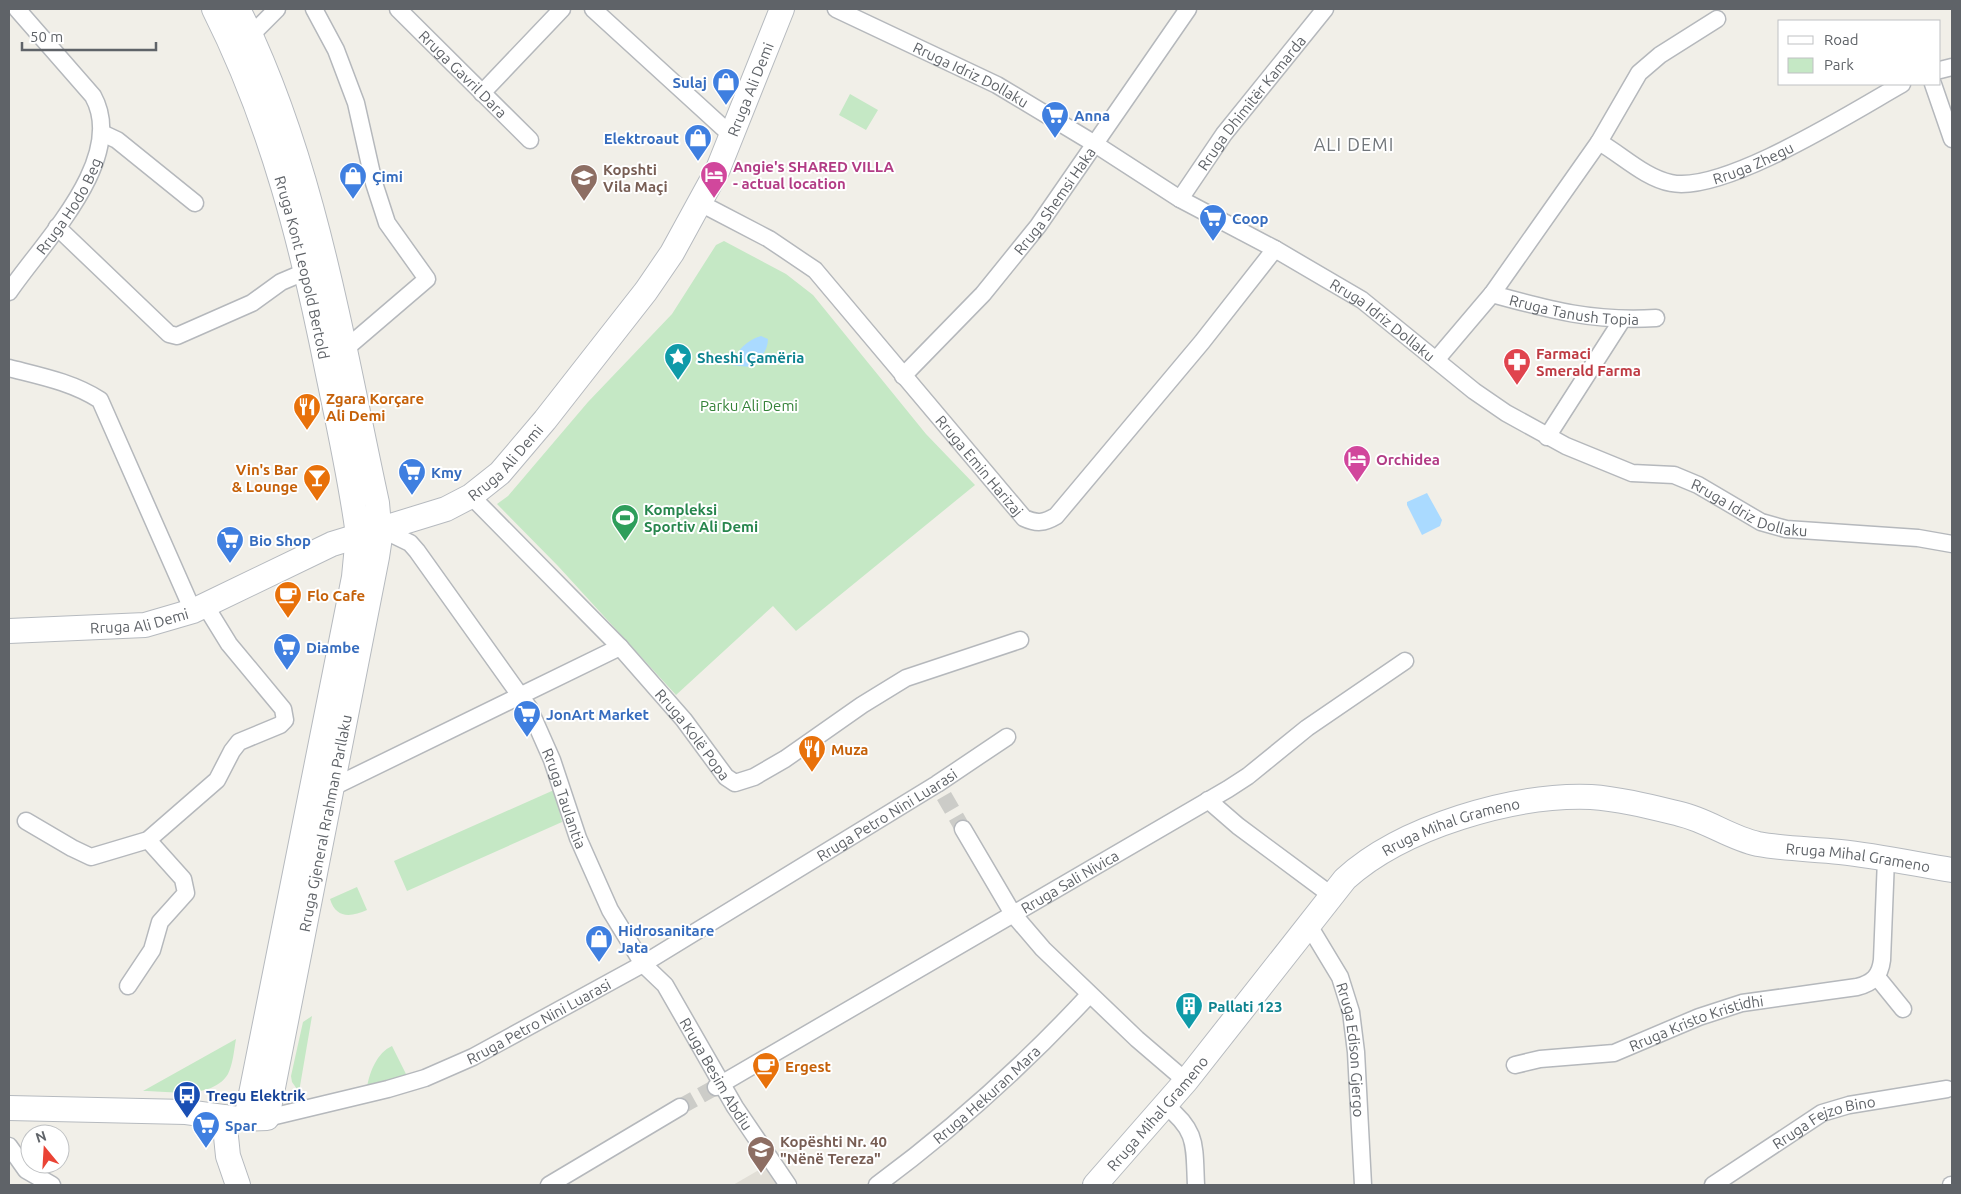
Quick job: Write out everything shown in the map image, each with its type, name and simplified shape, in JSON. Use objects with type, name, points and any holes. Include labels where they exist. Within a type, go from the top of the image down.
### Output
[{"type":"street","name":"Rruga Hodo Beg","points":[[10,286],[57,227],[84,186],[98,153],[102,134],[100,108],[93,96],[17,9]]},
{"type":"street","name":"Rruga Kont Leopold Bertold","points":[[214,9],[239,59],[262,118],[307,271],[369,531]]},
{"type":"street","name":"Rruga Kont Leopold Bertold","points":[[238,9],[251,35],[275,95],[306,189],[326,263],[377,503],[369,531]]},
{"type":"street","points":[[251,35],[277,9]]},
{"type":"street","points":[[314,9],[336,50],[356,103],[374,183],[387,223],[427,279],[344,350]]},
{"type":"street","name":"Rruga Gavril Dara","points":[[398,9],[530,140]]},
{"type":"street","points":[[482,93],[562,9]]},
{"type":"street","points":[[593,9],[732,135]]},
{"type":"street","name":"Rruga Ali Demi","points":[[9,631],[145,625],[199,608],[298,560],[369,531],[436,513],[471,496],[500,473],[550,413],[653,282],[718,169],[782,9]]},
{"type":"street","name":"Rruga Idriz Dollaku","points":[[836,9],[997,85],[1095,144],[1180,199],[1275,248],[1362,300],[1474,391],[1547,437],[1632,473],[1674,475],[1698,485],[1761,522],[1786,529],[1918,538],[1952,544]]},
{"type":"street","name":"Rruga Shemsi Haka","points":[[903,376],[983,294],[1038,226],[1188,9]]},
{"type":"street","name":"Rruga Dhimitër Kamarda","points":[[1180,199],[1224,134],[1325,9]]},
{"type":"street","points":[[1436,360],[1492,294],[1599,142],[1639,72],[1648,63],[1717,19]]},
{"type":"street","name":"Rruga Zhegu","points":[[1599,142],[1656,178],[1673,184],[1698,182],[1724,176],[1795,145],[1900,85]]},
{"type":"street","points":[[1933,85],[1952,139]]},
{"type":"street","points":[[102,134],[117,140],[195,202]]},
{"type":"street","name":"Rruga Emin Harizaj","points":[[700,203],[769,239],[815,270],[1024,518],[1035,523],[1047,522],[1056,516],[1196,350],[1275,248]]},
{"type":"street","points":[[57,227],[169,334],[177,336],[252,303],[281,282],[307,271]]},
{"type":"street","name":"Rruga Tanush Topia","points":[[1492,294],[1559,312],[1622,320],[1656,318]]},
{"type":"street","points":[[1547,437],[1622,320]]},
{"type":"street","points":[[9,368],[66,383],[84,390],[100,400],[199,608],[283,708],[284,720],[280,725],[239,742],[232,750],[217,780],[148,840],[91,856],[72,848],[26,820]]},
{"type":"street","name":"Rruga Kolë Popa","points":[[471,496],[620,647],[684,720],[726,777],[735,783],[754,777],[785,759],[906,678],[1020,640]]},
{"type":"street","name":"Rruga Taulantia","points":[[369,531],[410,543],[520,695],[546,744],[570,819],[592,875],[610,910],[643,964]]},
{"type":"street","name":"Rruga Gjeneral Rrahman Parllaku","points":[[246,1118],[331,788],[377,557],[369,531]]},
{"type":"street","name":"Rruga Gjeneral Rrahman Parllaku","points":[[246,1118],[354,577],[369,531]]},
{"type":"street","points":[[331,788],[620,647]]},
{"type":"street","name":"Rruga Sali Nivica","points":[[719,1085],[1248,776],[1307,728],[1405,661]]},
{"type":"street","name":"Rruga Petro Nini Luarasi","points":[[9,1108],[186,1112],[246,1118],[347,1100],[440,1073],[491,1048],[643,964],[940,791],[1007,736]]},
{"type":"street","name":"Rruga Mihal Grameno","points":[[1095,1185],[1186,1081],[1331,896],[1359,866],[1402,840],[1489,810],[1566,797],[1594,797],[1681,814],[1757,843],[1886,858],[1952,870]]},
{"type":"street","points":[[1208,800],[1238,826],[1331,896]]},
{"type":"street","points":[[963,829],[1013,914],[1043,949],[1089,995],[1186,1081]]},
{"type":"street","points":[[128,986],[152,950],[160,922],[186,893],[183,879],[148,840]]},
{"type":"street","points":[[1886,858],[1883,953],[1881,970],[1877,977],[1903,1009]]},
{"type":"street","name":"Rruga Edison Gjergo","points":[[1308,924],[1340,977],[1351,1012],[1356,1052],[1363,1185]]},
{"type":"street","name":"Rruga Besim Abdiu","points":[[643,964],[665,985],[719,1085],[788,1185]]},
{"type":"street","name":"Rruga Kristo Kristidhi","points":[[1516,1066],[1540,1059],[1597,1056],[1621,1052],[1699,1017],[1742,1004],[1857,987],[1870,983],[1877,977]]},
{"type":"street","name":"Rruga Hekuran Mara","points":[[878,1185],[970,1113],[1040,1046],[1089,995]]},
{"type":"street","name":"Rruga Fejzo Bino","points":[[1713,1185],[1822,1113],[1849,1106],[1947,1089]]},
{"type":"street","points":[[1165,1105],[1182,1119],[1188,1127],[1194,1148],[1196,1185]]},
{"type":"street","points":[[548,1185],[680,1107]]},
{"type":"street","points":[[238,1185],[228,1156],[246,1118]]},
{"type":"street","points":[[9,1146],[26,1170],[52,1185]]},
{"type":"shaded area","name":"Kopështi Nr. 40 \"Nënë Tereza\"","points":[[764,1167],[778,1185],[733,1185]]},
{"type":"green space","points":[[850,94],[878,110],[866,130],[839,115]]},
{"type":"green space","name":"Parku Ali Demi","points":[[724,241],[786,274],[813,295],[926,434],[975,485],[796,631],[773,606],[676,695],[558,566],[497,504],[508,496],[588,402],[672,314],[716,245]]},
{"type":"green space","points":[[554,790],[562,822],[407,891],[394,861]]},
{"type":"green space","points":[[357,887],[367,910],[345,915],[336,910],[330,899]]},
{"type":"green space","points":[[312,1016],[299,1092],[292,1082],[291,1076],[303,1022]]},
{"type":"green space","points":[[236,1039],[228,1074],[212,1088],[189,1092],[143,1091]]},
{"type":"green space","points":[[392,1046],[407,1076],[367,1087],[378,1058]]},
{"type":"water","points":[[761,336],[768,339],[768,343],[765,352],[757,362],[750,367],[731,365],[743,347],[751,340]]},
{"type":"water","points":[[1427,493],[1442,520],[1440,526],[1422,535],[1407,502]]},
{"type":"tunnel","points":[[944,796],[963,829]]},
{"type":"tunnel","points":[[680,1107],[716,1087]]},
{"type":"place","name":"Sulaj","points":[[726,106]]},
{"type":"place","name":"Anna","points":[[1055,139]]},
{"type":"place","name":"Elektroaut","points":[[698,162]]},
{"type":"place","name":"Angie's SHARED VILLA - actual location","points":[[714,199]]},
{"type":"place","name":"Çimi","points":[[353,200]]},
{"type":"place","name":"Kopshti Vila Maçi","points":[[584,202]]},
{"type":"place","name":"Coop","points":[[1213,242]]},
{"type":"place","name":"Sheshi Çamëria","points":[[678,381]]},
{"type":"place","name":"Farmaci Smerald Farma","points":[[1517,386]]},
{"type":"place","name":"Zgara Korçare Ali Demi","points":[[307,431]]},
{"type":"place","name":"Orchidea","points":[[1357,483]]},
{"type":"place","name":"Kmy","points":[[412,496]]},
{"type":"place","name":"Vin's Bar & Lounge","points":[[317,502]]},
{"type":"place","name":"Kompleksi Sportiv Ali Demi","points":[[625,542]]},
{"type":"place","name":"Bio Shop","points":[[230,564]]},
{"type":"place","name":"Flo Cafe","points":[[288,619]]},
{"type":"place","name":"Diambe","points":[[287,671]]},
{"type":"place","name":"JonArt Market","points":[[527,738]]},
{"type":"place","name":"Muza","points":[[812,773]]},
{"type":"place","name":"Hidrosanitare Jata","points":[[599,963]]},
{"type":"place","name":"Pallati 123","points":[[1189,1030]]},
{"type":"place","name":"Ergest","points":[[766,1090]]},
{"type":"place","name":"Tregu Elektrik","points":[[187,1119]]},
{"type":"place","name":"Spar","points":[[206,1149]]},
{"type":"place","name":"Kopështi Nr. 40 \"Nënë Tereza\"","points":[[761,1174]]},
{"type":"district","name":"ALI DEMI","points":[[1354,144]]}]
